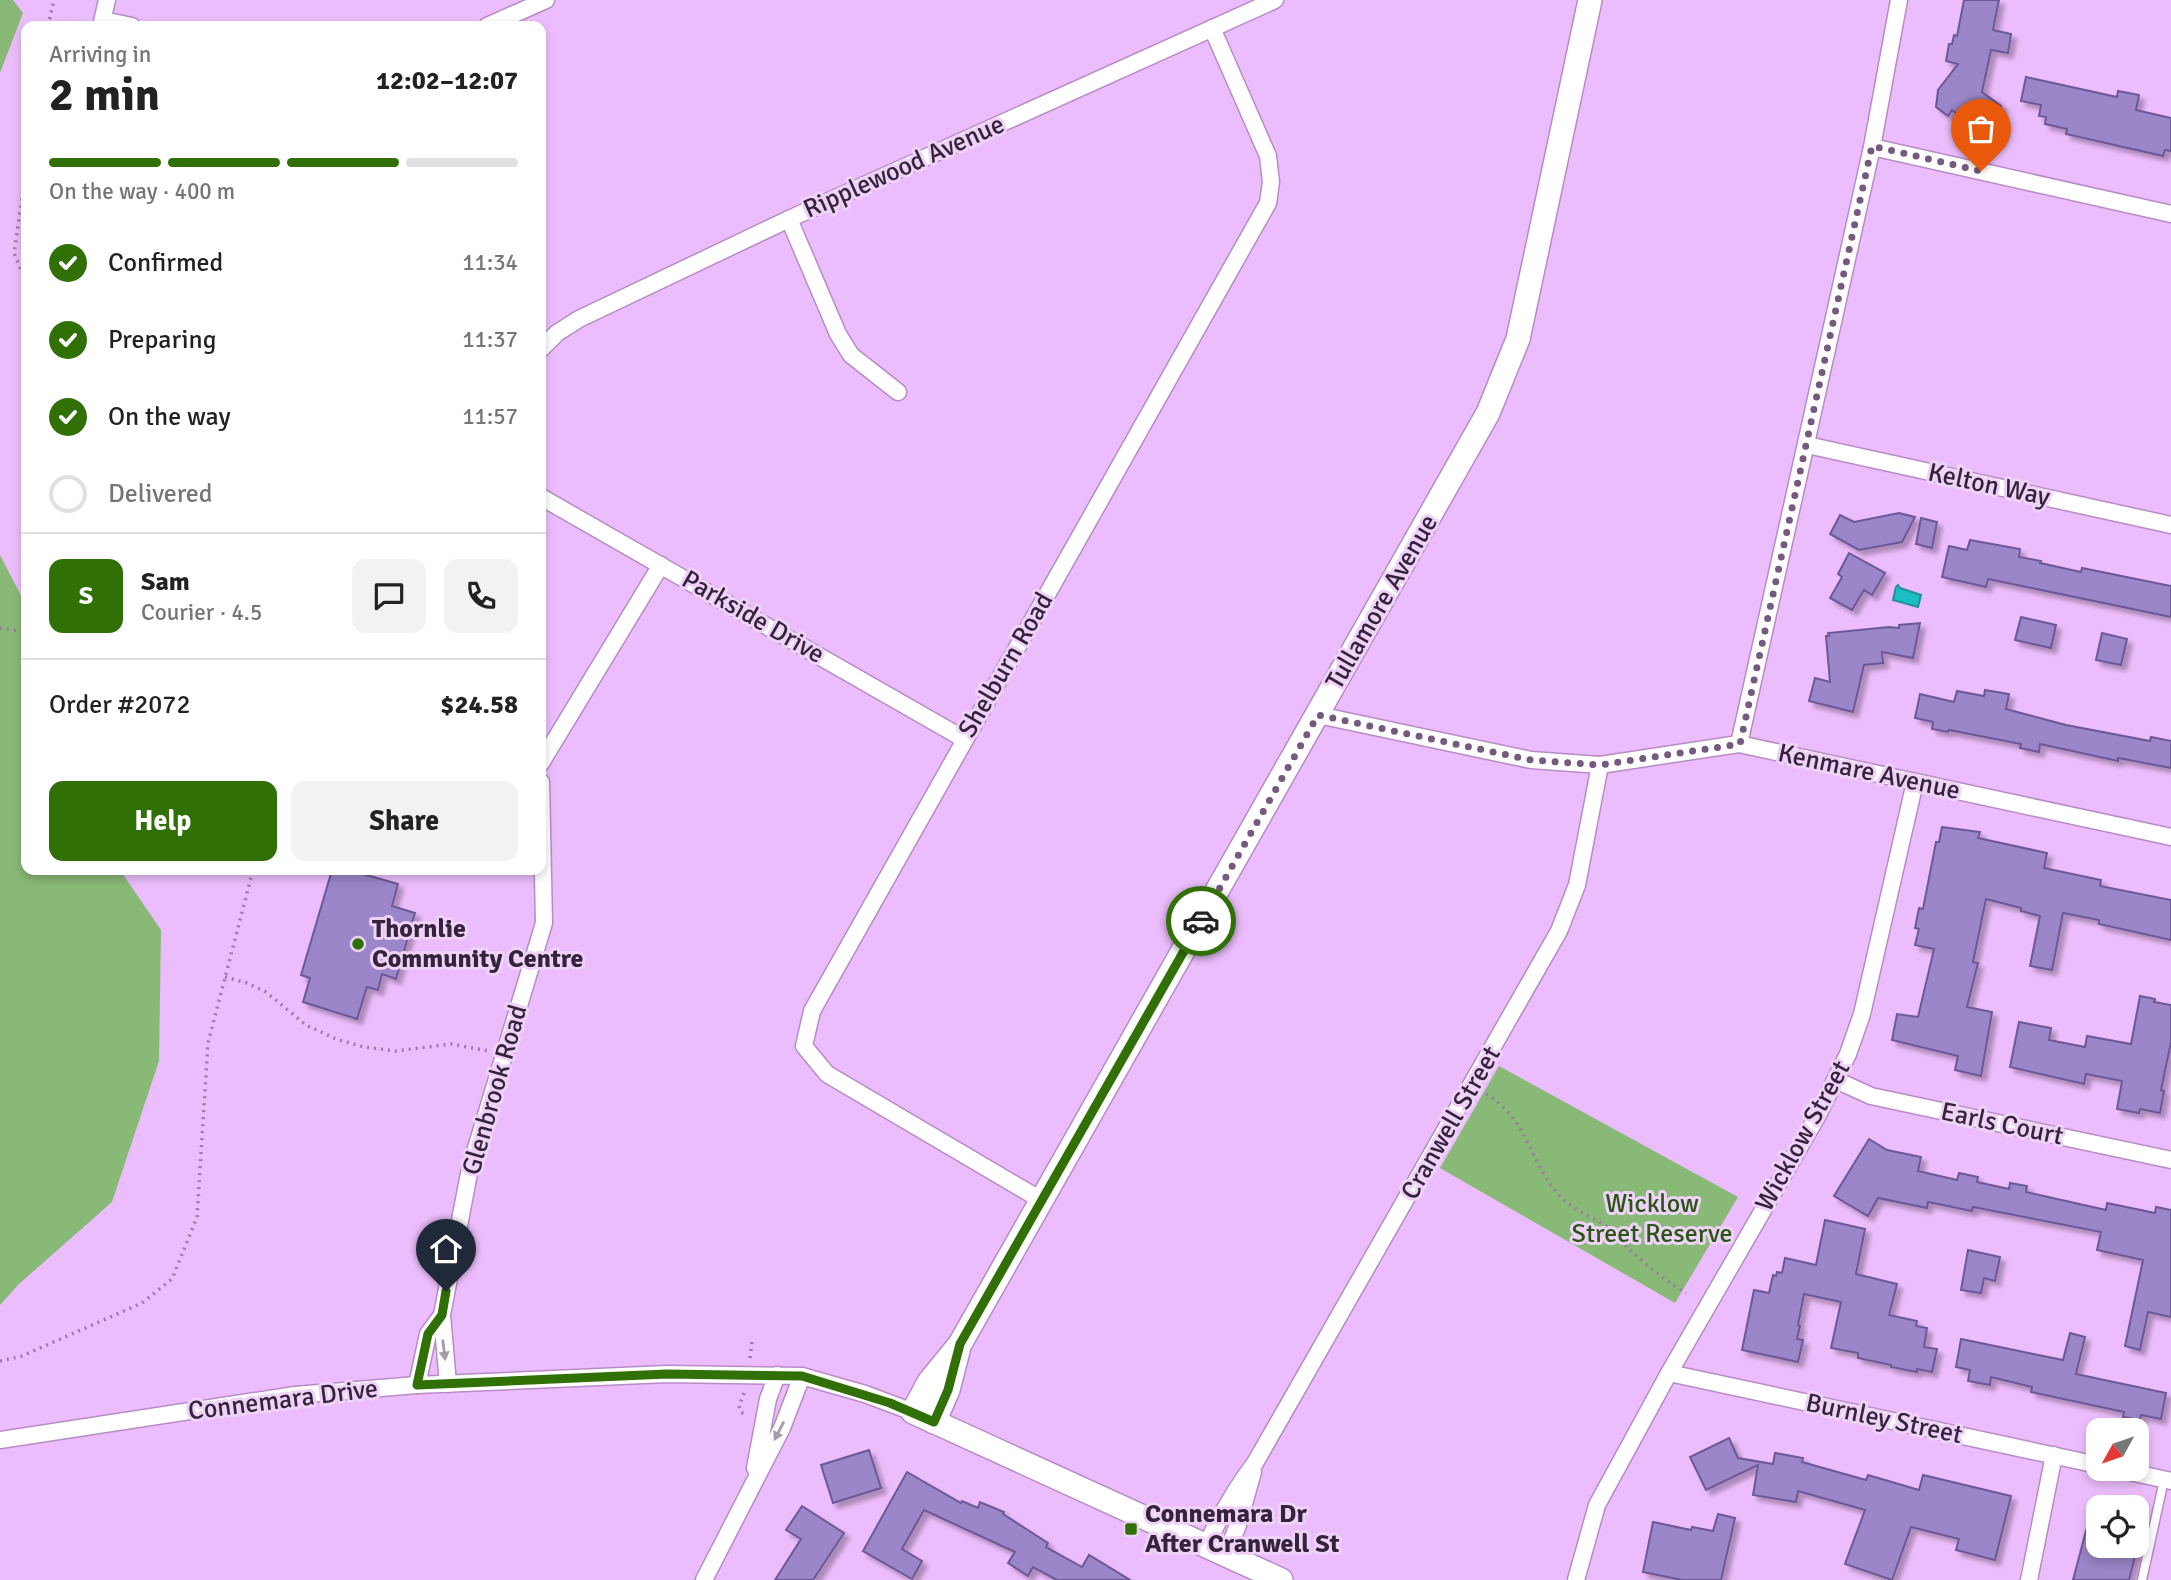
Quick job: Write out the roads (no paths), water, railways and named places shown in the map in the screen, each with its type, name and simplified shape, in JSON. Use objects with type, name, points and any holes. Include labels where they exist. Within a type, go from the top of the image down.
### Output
[{"type":"street","points":[[102,21],[107,0]]},
{"type":"street","points":[[498,21],[546,0]]},
{"type":"street","name":"Ripplewood Avenue","points":[[546,344],[557,333],[579,319],[789,219],[1275,0]]},
{"type":"street","name":"Tullamore Avenue","points":[[924,1417],[929,1382],[960,1344],[1471,447],[1506,375],[1518,339],[1590,0]]},
{"type":"street","points":[[1740,744],[1872,146],[1899,0]]},
{"type":"street","name":"Shelburn Road","points":[[1041,1200],[827,1074],[804,1046],[812,1011],[1268,204],[1271,181],[1268,156],[1212,28]]},
{"type":"street","points":[[1872,146],[2171,214]]},
{"type":"street","points":[[789,219],[838,334],[851,355],[898,392]]},
{"type":"street","name":"Kelton Way","points":[[1807,445],[2171,524]]},
{"type":"street","name":"Parkside Drive","points":[[546,500],[964,739]]},
{"type":"street","points":[[546,756],[661,565]]},
{"type":"street","name":"Kenmare Avenue","points":[[1318,715],[1531,760],[1600,765],[1740,744],[2171,836]]},
{"type":"street","name":"Cranwell Street","points":[[1216,1550],[1231,1496],[1255,1463],[1559,931],[1577,886],[1600,765]]},
{"type":"street","name":"Wicklow Street","points":[[1576,1580],[1597,1505],[1836,1080],[1861,1017],[1915,782]]},
{"type":"street","name":"Glenbrook Road","points":[[449,1384],[442,1315],[470,1168],[544,923],[543,875]]},
{"type":"street","name":"Earls Court","points":[[1836,1080],[1871,1096],[2171,1160]]},
{"type":"street","name":"Glenbrook Road","points":[[417,1385],[428,1334],[442,1315]]},
{"type":"street","name":"Burnley Street","points":[[1669,1373],[2086,1462]]},
{"type":"street","name":"Connemara Drive","points":[[0,1440],[295,1395],[417,1385],[667,1374],[802,1376],[865,1394],[924,1417],[1281,1580]]},
{"type":"street","points":[[752,1485],[768,1399],[777,1375]]},
{"type":"street","points":[[704,1580],[782,1428],[802,1376]]},
{"type":"street","points":[[2029,1580],[2054,1455]]},
{"type":"street","points":[[2149,1477],[2167,1481]]},
{"type":"lane","points":[[2142,1580],[2167,1481]]},
{"type":"place","name":"Thornlie Community Centre","points":[[358,944]]},
{"type":"place","name":"Connemara Dr After Cranwell St","points":[[1131,1529]]},
{"type":"park label","name":"Wicklow Street Reserve","points":[[1652,1219]]}]
